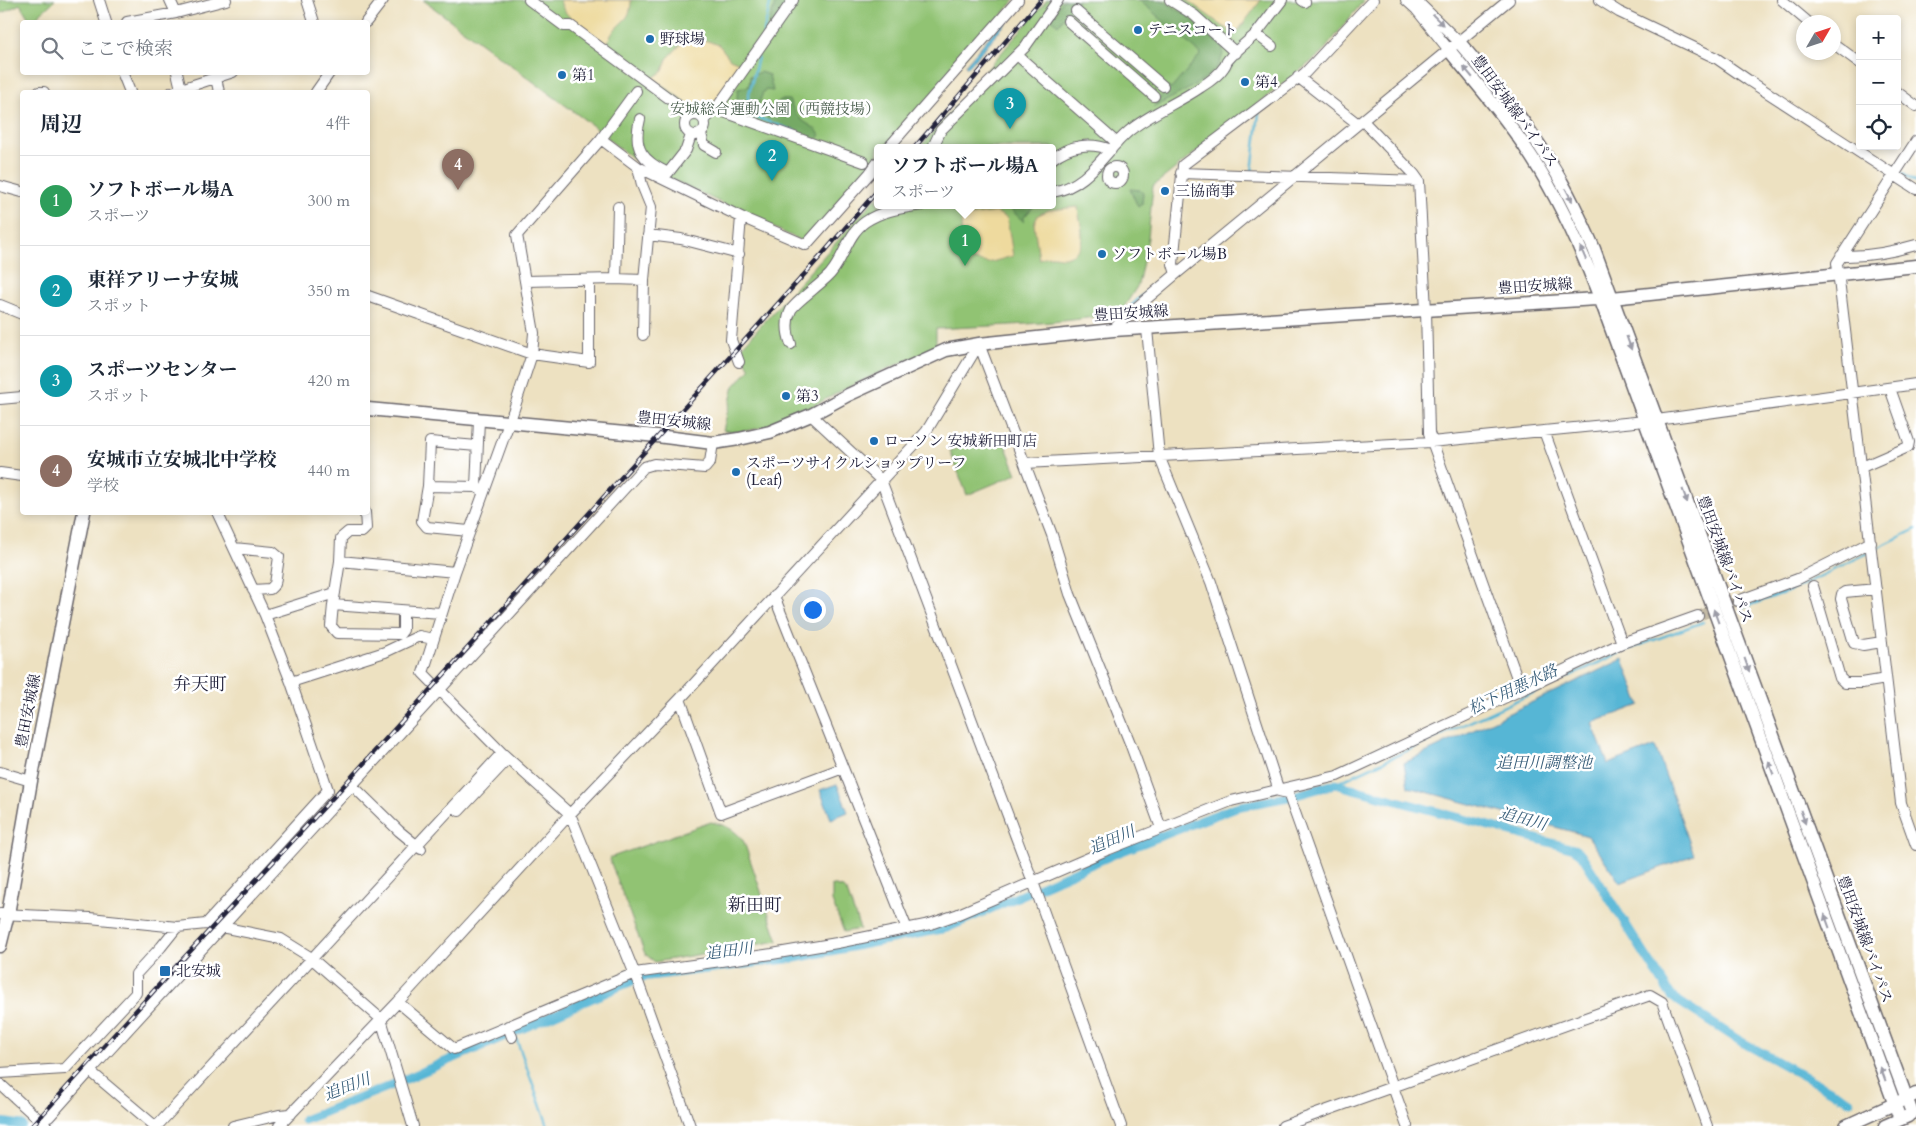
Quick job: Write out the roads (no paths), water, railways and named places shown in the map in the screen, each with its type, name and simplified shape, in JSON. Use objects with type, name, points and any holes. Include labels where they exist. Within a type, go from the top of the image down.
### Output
[{"type":"main road","name":"豊田安城線バイパス","points":[[1460,42],[1526,126],[1550,162],[1576,210],[1594,249],[1606,298],[1900,1119]]},
{"type":"main road","name":"豊田安城線バイパス","points":[[1449,50],[1507,122],[1543,174],[1606,298]]},
{"type":"main road","name":"豊田安城線","points":[[370,409],[712,443],[770,432],[811,415],[848,395],[946,350],[978,344],[1113,330],[1606,298],[1916,266]]},
{"type":"main road","name":"豊田安城線バイパス","points":[[1651,421],[1911,1097],[1914,1113]]},
{"type":"main road","name":"豊田安城線","points":[[0,946],[4,914],[83,515]]},
{"type":"main road","points":[[1846,1126],[1911,1097]]},
{"type":"main road","points":[[1885,1126],[1914,1113]]},
{"type":"street","points":[[99,0],[105,20]]},
{"type":"street","points":[[170,0],[176,13]]},
{"type":"street","points":[[152,20],[165,19],[198,4],[226,0]]},
{"type":"street","points":[[307,0],[313,20]]},
{"type":"street","points":[[368,20],[383,0]]},
{"type":"street","points":[[530,0],[564,26],[571,26],[674,102],[689,117]]},
{"type":"street","points":[[704,120],[716,109],[793,0]]},
{"type":"street","points":[[892,144],[1018,0]]},
{"type":"street","points":[[934,144],[941,130],[1016,55],[1042,25],[1058,0]]},
{"type":"street","points":[[1170,0],[1194,15],[1236,53]]},
{"type":"street","points":[[1056,191],[1081,181],[1130,130],[1156,112],[1206,83],[1220,72],[1228,60],[1256,34],[1282,0]]},
{"type":"street","points":[[1176,274],[1173,264],[1183,165],[1299,75],[1373,0]]},
{"type":"street","points":[[1406,0],[1416,9],[1449,50]]},
{"type":"street","points":[[1416,0],[1460,42]]},
{"type":"street","points":[[1113,330],[1123,319],[1176,274],[1509,0]]},
{"type":"street","points":[[1600,0],[1619,12],[1716,58],[1916,189]]},
{"type":"street","points":[[1782,0],[1800,15]]},
{"type":"street","points":[[1076,11],[1163,86]]},
{"type":"street","points":[[1068,21],[1154,96]]},
{"type":"street","points":[[1256,34],[1272,46]]},
{"type":"street","points":[[1841,49],[1856,60]]},
{"type":"street","points":[[1016,55],[1114,146]]},
{"type":"street","points":[[123,75],[129,90]]},
{"type":"street","points":[[177,75],[177,90]]},
{"type":"street","points":[[180,90],[224,75]]},
{"type":"street","points":[[317,90],[328,75]]},
{"type":"street","points":[[1299,75],[1360,122],[1419,181],[1426,310],[1429,433],[1521,689]]},
{"type":"street","points":[[216,78],[219,90]]},
{"type":"street","points":[[636,91],[601,139],[518,235],[534,333],[532,354],[509,422],[480,490],[469,531],[423,673],[505,756],[570,814],[636,977],[690,1126]]},
{"type":"street","points":[[1901,95],[1916,106]]},
{"type":"street","points":[[716,109],[864,162]]},
{"type":"street","points":[[640,119],[637,140],[641,153],[652,165],[668,173],[696,135],[705,129],[704,120],[698,115],[689,117],[684,127],[696,135],[704,145],[716,152]]},
{"type":"street","points":[[601,139],[638,167],[806,245],[874,168]]},
{"type":"street","points":[[1916,141],[1837,263],[1901,803],[1916,845]]},
{"type":"street","points":[[1056,156],[1063,151],[1078,146],[1114,146]]},
{"type":"street","points":[[638,167],[642,186],[651,207],[644,280],[643,335]]},
{"type":"street","points":[[1181,173],[1419,181]]},
{"type":"street","points":[[0,186],[20,191]]},
{"type":"street","points":[[616,278],[618,207]]},
{"type":"street","points":[[791,344],[788,326],[793,306],[824,281],[833,271],[853,234],[859,227],[886,212],[902,209]]},
{"type":"street","points":[[739,362],[731,340],[741,216]]},
{"type":"street","points":[[648,235],[681,239],[739,254]]},
{"type":"street","points":[[1841,256],[1855,257],[1894,251],[1916,245]]},
{"type":"street","points":[[526,281],[616,278],[644,280]]},
{"type":"street","points":[[370,297],[532,354],[589,362],[589,280]]},
{"type":"street","points":[[0,304],[20,313]]},
{"type":"street","points":[[1147,329],[1159,456],[1211,582],[1286,795],[1407,1126]]},
{"type":"street","points":[[978,344],[1052,535],[1070,594],[1130,743],[1161,828]]},
{"type":"street","points":[[280,1126],[398,1002],[570,814],[680,699],[926,432],[978,344]]},
{"type":"street","points":[[1025,463],[1431,442],[1651,421],[1916,384]]},
{"type":"street","points":[[1862,467],[1908,447],[1909,442],[1892,394]]},
{"type":"street","points":[[0,400],[20,397]]},
{"type":"street","points":[[811,415],[881,480],[1035,887],[1121,1126]]},
{"type":"street","points":[[479,420],[480,490]]},
{"type":"street","points":[[1544,431],[1622,643]]},
{"type":"street","points":[[469,531],[428,527],[422,521],[428,486],[430,442],[478,446]]},
{"type":"street","points":[[0,1084],[47,1122],[90,1071],[220,927],[441,690],[644,467],[654,464],[705,468],[710,462],[712,443]]},
{"type":"street","points":[[0,473],[20,476]]},
{"type":"street","points":[[428,486],[480,490]]},
{"type":"street","points":[[206,924],[328,790],[291,682],[265,615],[218,515]]},
{"type":"street","points":[[364,515],[366,528],[362,532],[348,532],[341,538],[340,561],[331,626],[337,633],[400,634],[403,630],[403,611]]},
{"type":"street","points":[[234,548],[273,552],[279,557],[275,584],[270,589],[254,590]]},
{"type":"street","points":[[1738,601],[1798,579],[1871,548]]},
{"type":"street","points":[[340,561],[455,572]]},
{"type":"street","points":[[1813,586],[1840,678],[1845,683],[1886,680]]},
{"type":"street","points":[[1876,588],[1845,592],[1842,594],[1841,599],[1854,643],[1882,642]]},
{"type":"street","points":[[265,615],[335,593]]},
{"type":"street","points":[[774,596],[907,929]]},
{"type":"street","points":[[333,605],[441,613]]},
{"type":"street","points":[[398,1002],[454,1049],[510,1031],[636,977],[774,958],[907,929],[956,915],[1035,887],[1161,828],[1231,801],[1286,795],[1359,770],[1521,689],[1622,643],[1698,616]]},
{"type":"street","points":[[291,682],[385,652],[419,636],[433,639]]},
{"type":"street","points":[[680,699],[721,813],[843,768]]},
{"type":"street","points":[[90,1071],[156,1126],[314,961],[505,756]]},
{"type":"street","points":[[0,772],[31,781]]},
{"type":"street","points":[[352,785],[420,848]]},
{"type":"street","points":[[4,914],[90,918],[177,926],[206,924],[281,939],[314,961],[381,1019],[413,1126]]},
{"type":"street","points":[[0,1073],[65,1069],[136,993],[136,974],[177,926]]},
{"type":"street","points":[[165,1126],[314,961]]},
{"type":"street","points":[[1283,1126],[1650,995],[1662,1002],[1707,1126]]},
{"type":"street","points":[[233,1126],[291,1114]]},
{"type":"water","points":[[1021,0],[1026,0],[968,67],[965,65]]},
{"type":"water","name":"追田川調整池","points":[[1623,659],[1640,705],[1592,723],[1608,764],[1655,746],[1694,855],[1620,883],[1588,836],[1408,787],[1404,763]]},
{"type":"water","points":[[837,784],[848,812],[831,819],[820,790]]},
{"type":"waterway","points":[[763,35],[771,0]]},
{"type":"waterway","points":[[758,57],[748,98],[752,116],[794,131]]},
{"type":"waterway","points":[[1252,172],[1259,113]]},
{"type":"waterway","points":[[1899,171],[1916,183]]},
{"type":"waterway","points":[[1124,312],[1171,270]]},
{"type":"waterway","name":"松下用悪水路","points":[[1875,549],[1916,529]]},
{"type":"waterway","name":"松下用悪水路","points":[[1742,608],[1792,590],[1868,553]]},
{"type":"waterway","name":"松下用悪水路","points":[[1335,784],[1624,651],[1703,622]]},
{"type":"waterway","name":"追田川","points":[[304,1120],[385,1088],[641,977],[795,958],[947,928],[1117,853],[1236,807],[1293,796],[1335,784],[1574,849],[1581,854],[1672,997],[1740,1041],[1850,1101]]},
{"type":"waterway","points":[[516,1038],[548,1126]]},
{"type":"waterway","name":"追田川","points":[[0,1122],[22,1125]]},
{"type":"tunnel","points":[[1698,616],[1738,601]]},
{"type":"railway","points":[[918,144],[1041,0]]},
{"type":"railway","points":[[32,1126],[168,975],[338,792],[874,195]]},
{"type":"place","name":"テニスコート","points":[[1138,30]]},
{"type":"place","name":"野球場","points":[[650,39]]},
{"type":"place","name":"第1","points":[[562,75]]},
{"type":"place","name":"第4","points":[[1245,82]]},
{"type":"place","name":"スポーツセンター","points":[[1010,129]]},
{"type":"place","name":"東祥アリーナ安城","points":[[772,181]]},
{"type":"place","name":"安城市立安城北中学校","points":[[458,190]]},
{"type":"place","name":"三協商事","points":[[1165,191]]},
{"type":"place","name":"ソフトボール場B","points":[[1102,254]]},
{"type":"place","name":"ソフトボール場A","points":[[965,266]]},
{"type":"place","name":"第3","points":[[786,396]]},
{"type":"place","name":"ローソン 安城新田町店","points":[[874,441]]},
{"type":"place","name":"スポーツサイクルショップリーフ (Leaf)","points":[[736,472]]},
{"type":"place","name":"北安城","points":[[165,971]]},
{"type":"district","name":"弁天町","points":[[200,684]]},
{"type":"district","name":"新田町","points":[[755,905]]},
{"type":"park label","name":"安城総合運動公園（西競技場）","points":[[775,109]]}]
